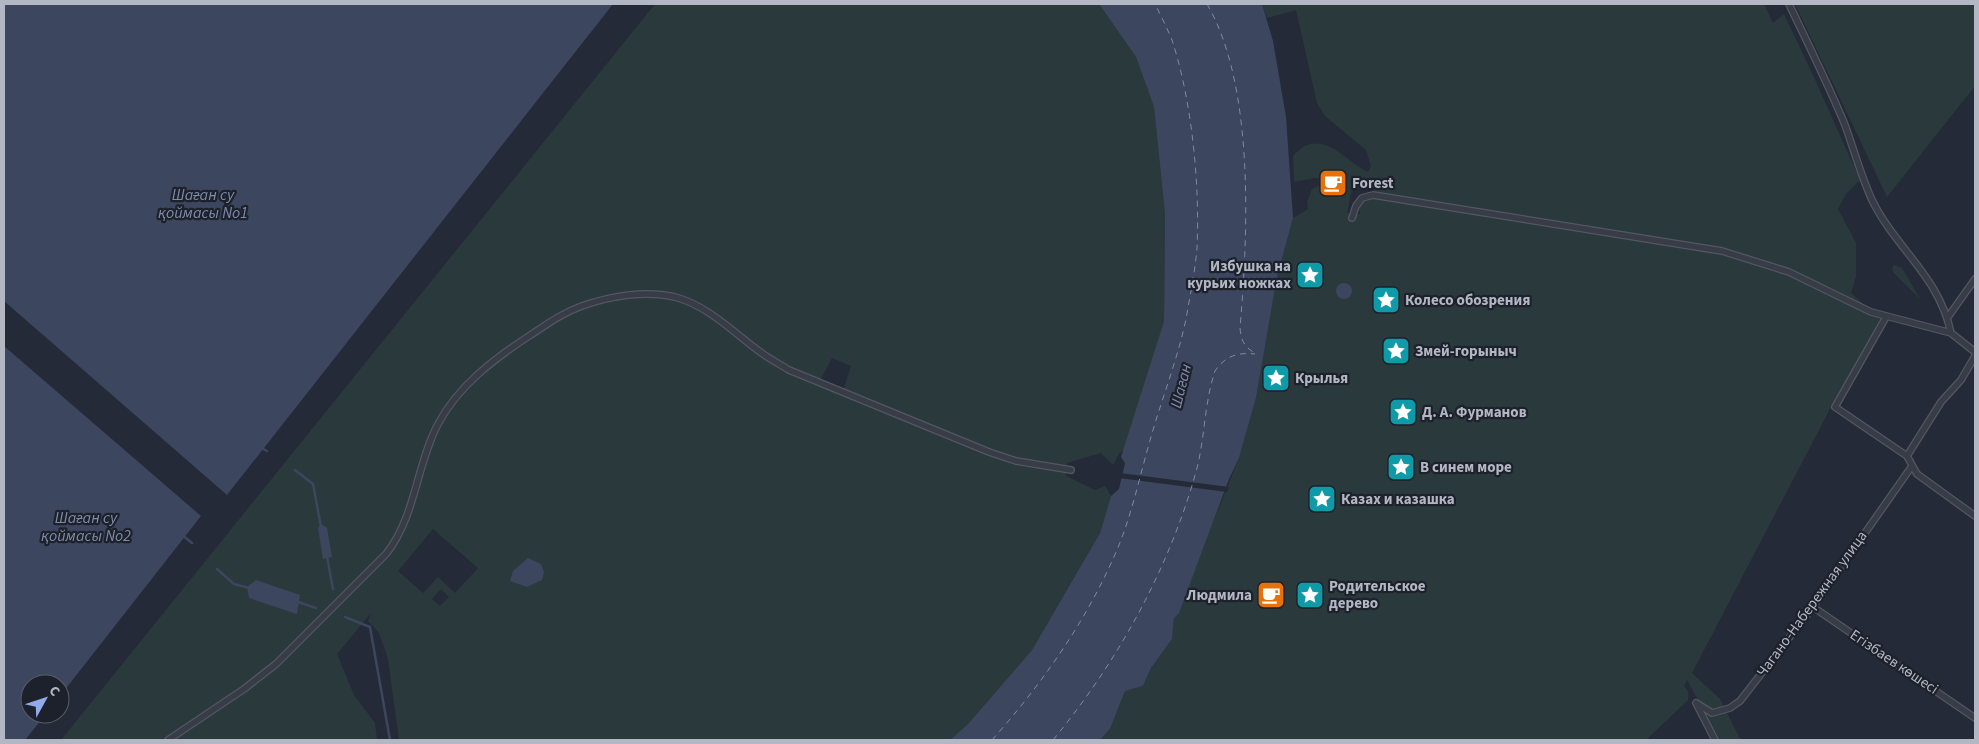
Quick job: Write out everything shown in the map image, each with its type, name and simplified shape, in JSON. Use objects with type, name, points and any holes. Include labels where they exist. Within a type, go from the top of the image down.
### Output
[{"type":"street","points":[[1789,4],[1828,85],[1872,198],[1883,221],[1926,275],[1948,317],[1951,333]]},
{"type":"street","points":[[1352,218],[1356,206],[1362,198],[1373,195],[1722,251],[1789,272],[1871,312],[1951,333],[1975,354],[1961,380],[1941,402],[1907,456]]},
{"type":"street","points":[[1948,317],[1975,279]]},
{"type":"street","points":[[168,740],[244,689],[276,664],[386,554],[400,533],[414,495],[421,467],[438,425],[463,388],[486,367],[559,316],[605,299],[659,294],[695,305],[722,322],[763,354],[789,370],[989,452],[1016,461],[1070,470]]},
{"type":"street","points":[[1886,317],[1834,406],[1907,456],[1917,474],[1975,516]]},
{"type":"street","name":"Чагано-Набережная улица","points":[[1715,740],[1696,704],[1712,713],[1730,708],[1740,702],[1813,607],[1912,466]]},
{"type":"street","name":"Егізбаев көшесі","points":[[1813,607],[1975,718]]},
{"type":"shaded area","points":[[655,4],[1099,4],[1136,57],[1154,107],[1165,214],[1164,321],[1125,448],[1113,465],[1101,453],[1067,463],[1066,476],[1095,490],[1105,486],[1111,496],[1100,533],[1032,650],[967,725],[950,740],[399,740],[388,659],[379,633],[368,621],[371,613],[337,654],[354,695],[375,723],[377,740],[61,740]],"holes":[[[832,358],[851,366],[843,391],[819,382]],[[433,529],[478,568],[455,593],[438,577],[423,593],[398,571]],[[441,589],[449,597],[440,606],[432,599]]]},
{"type":"shaded area","points":[[1262,4],[1764,4],[1773,23],[1784,14],[1860,180],[1846,194],[1838,209],[1856,243],[1856,276],[1851,293],[1880,319],[1831,407],[1692,673],[1720,699],[1739,737],[1743,740],[1720,740],[1687,680],[1684,686],[1688,691],[1688,700],[1646,740],[1100,740],[1110,729],[1125,691],[1143,686],[1151,668],[1172,639],[1174,618],[1239,458],[1256,398],[1277,277],[1293,218],[1308,209],[1307,202],[1312,189],[1322,184],[1325,178],[1294,182],[1293,156],[1305,146],[1322,144],[1330,147],[1368,172],[1371,166],[1366,150],[1325,116],[1317,103],[1296,10],[1267,18]],"holes":[[[1373,179],[1375,197],[1364,199],[1359,207],[1360,214],[1347,213],[1352,188],[1366,189],[1366,183]]]},
{"type":"shaded area","points":[[1795,4],[1975,4],[1975,86],[1887,197]]},
{"type":"shaded area","points":[[1894,265],[1902,268],[1920,299],[1893,272],[1892,268]]},
{"type":"water","name":"Шаған су қоймасы No1","points":[[4,4],[613,4],[227,495],[4,301]]},
{"type":"water","name":"Шаған","points":[[1099,4],[1262,4],[1273,41],[1286,117],[1293,218],[1277,277],[1256,398],[1239,458],[1229,479],[1179,613],[1174,618],[1172,639],[1151,668],[1143,686],[1125,691],[1110,729],[1100,740],[950,740],[967,725],[1032,650],[1100,533],[1111,496],[1119,489],[1125,463],[1121,457],[1164,321],[1165,214],[1154,107],[1136,57]]},
{"type":"water","points":[[1341,283],[1347,283],[1352,288],[1350,297],[1341,299],[1336,294],[1336,288]]},
{"type":"water","name":"Шаған су қоймасы No2","points":[[4,346],[201,516],[70,683],[70,674],[20,674],[20,724],[38,724],[25,740],[4,740]]},
{"type":"water","points":[[321,524],[327,528],[332,557],[323,559],[318,528]]},
{"type":"water","points":[[528,558],[541,564],[544,572],[542,580],[527,587],[510,581],[513,571]]},
{"type":"water","points":[[256,580],[300,595],[297,614],[249,598],[247,587]]},
{"type":"pier","points":[[1120,473],[1229,487],[1227,492],[1119,478]]},
{"type":"waterway","points":[[261,448],[267,451]]},
{"type":"waterway","points":[[295,470],[313,484],[321,527]]},
{"type":"waterway","points":[[182,535],[192,543]]},
{"type":"waterway","points":[[327,557],[333,589]]},
{"type":"waterway","points":[[217,569],[234,584],[249,588]]},
{"type":"waterway","points":[[298,602],[316,608]]},
{"type":"waterway","points":[[345,617],[370,627],[390,740]]},
{"type":"ferry route","points":[[992,740],[1027,698],[1059,654],[1088,608],[1113,559],[1131,512],[1186,319],[1197,248],[1196,171],[1185,89],[1179,64],[1172,40],[1155,4]]},
{"type":"ferry route","points":[[1207,4],[1223,38],[1234,76],[1241,118],[1246,206],[1240,328],[1244,343],[1255,353]]},
{"type":"ferry route","points":[[1053,740],[1077,710],[1119,647],[1156,579],[1171,545],[1196,472],[1211,383],[1215,371],[1232,356],[1255,354]]},
{"type":"place","name":"Forest","points":[[1333,183]]},
{"type":"place","name":"Избушка на курьих ножках","points":[[1310,275]]},
{"type":"place","name":"Колесо обозрения","points":[[1386,300]]},
{"type":"place","name":"Змей-горыныч","points":[[1396,351]]},
{"type":"place","name":"Крылья","points":[[1276,378]]},
{"type":"place","name":"Д. А. Фурманов","points":[[1403,412]]},
{"type":"place","name":"В синем море","points":[[1401,467]]},
{"type":"place","name":"Казах и казашка","points":[[1322,499]]},
{"type":"place","name":"Людмила","points":[[1271,595]]},
{"type":"place","name":"Родительское дерево","points":[[1310,595]]}]
